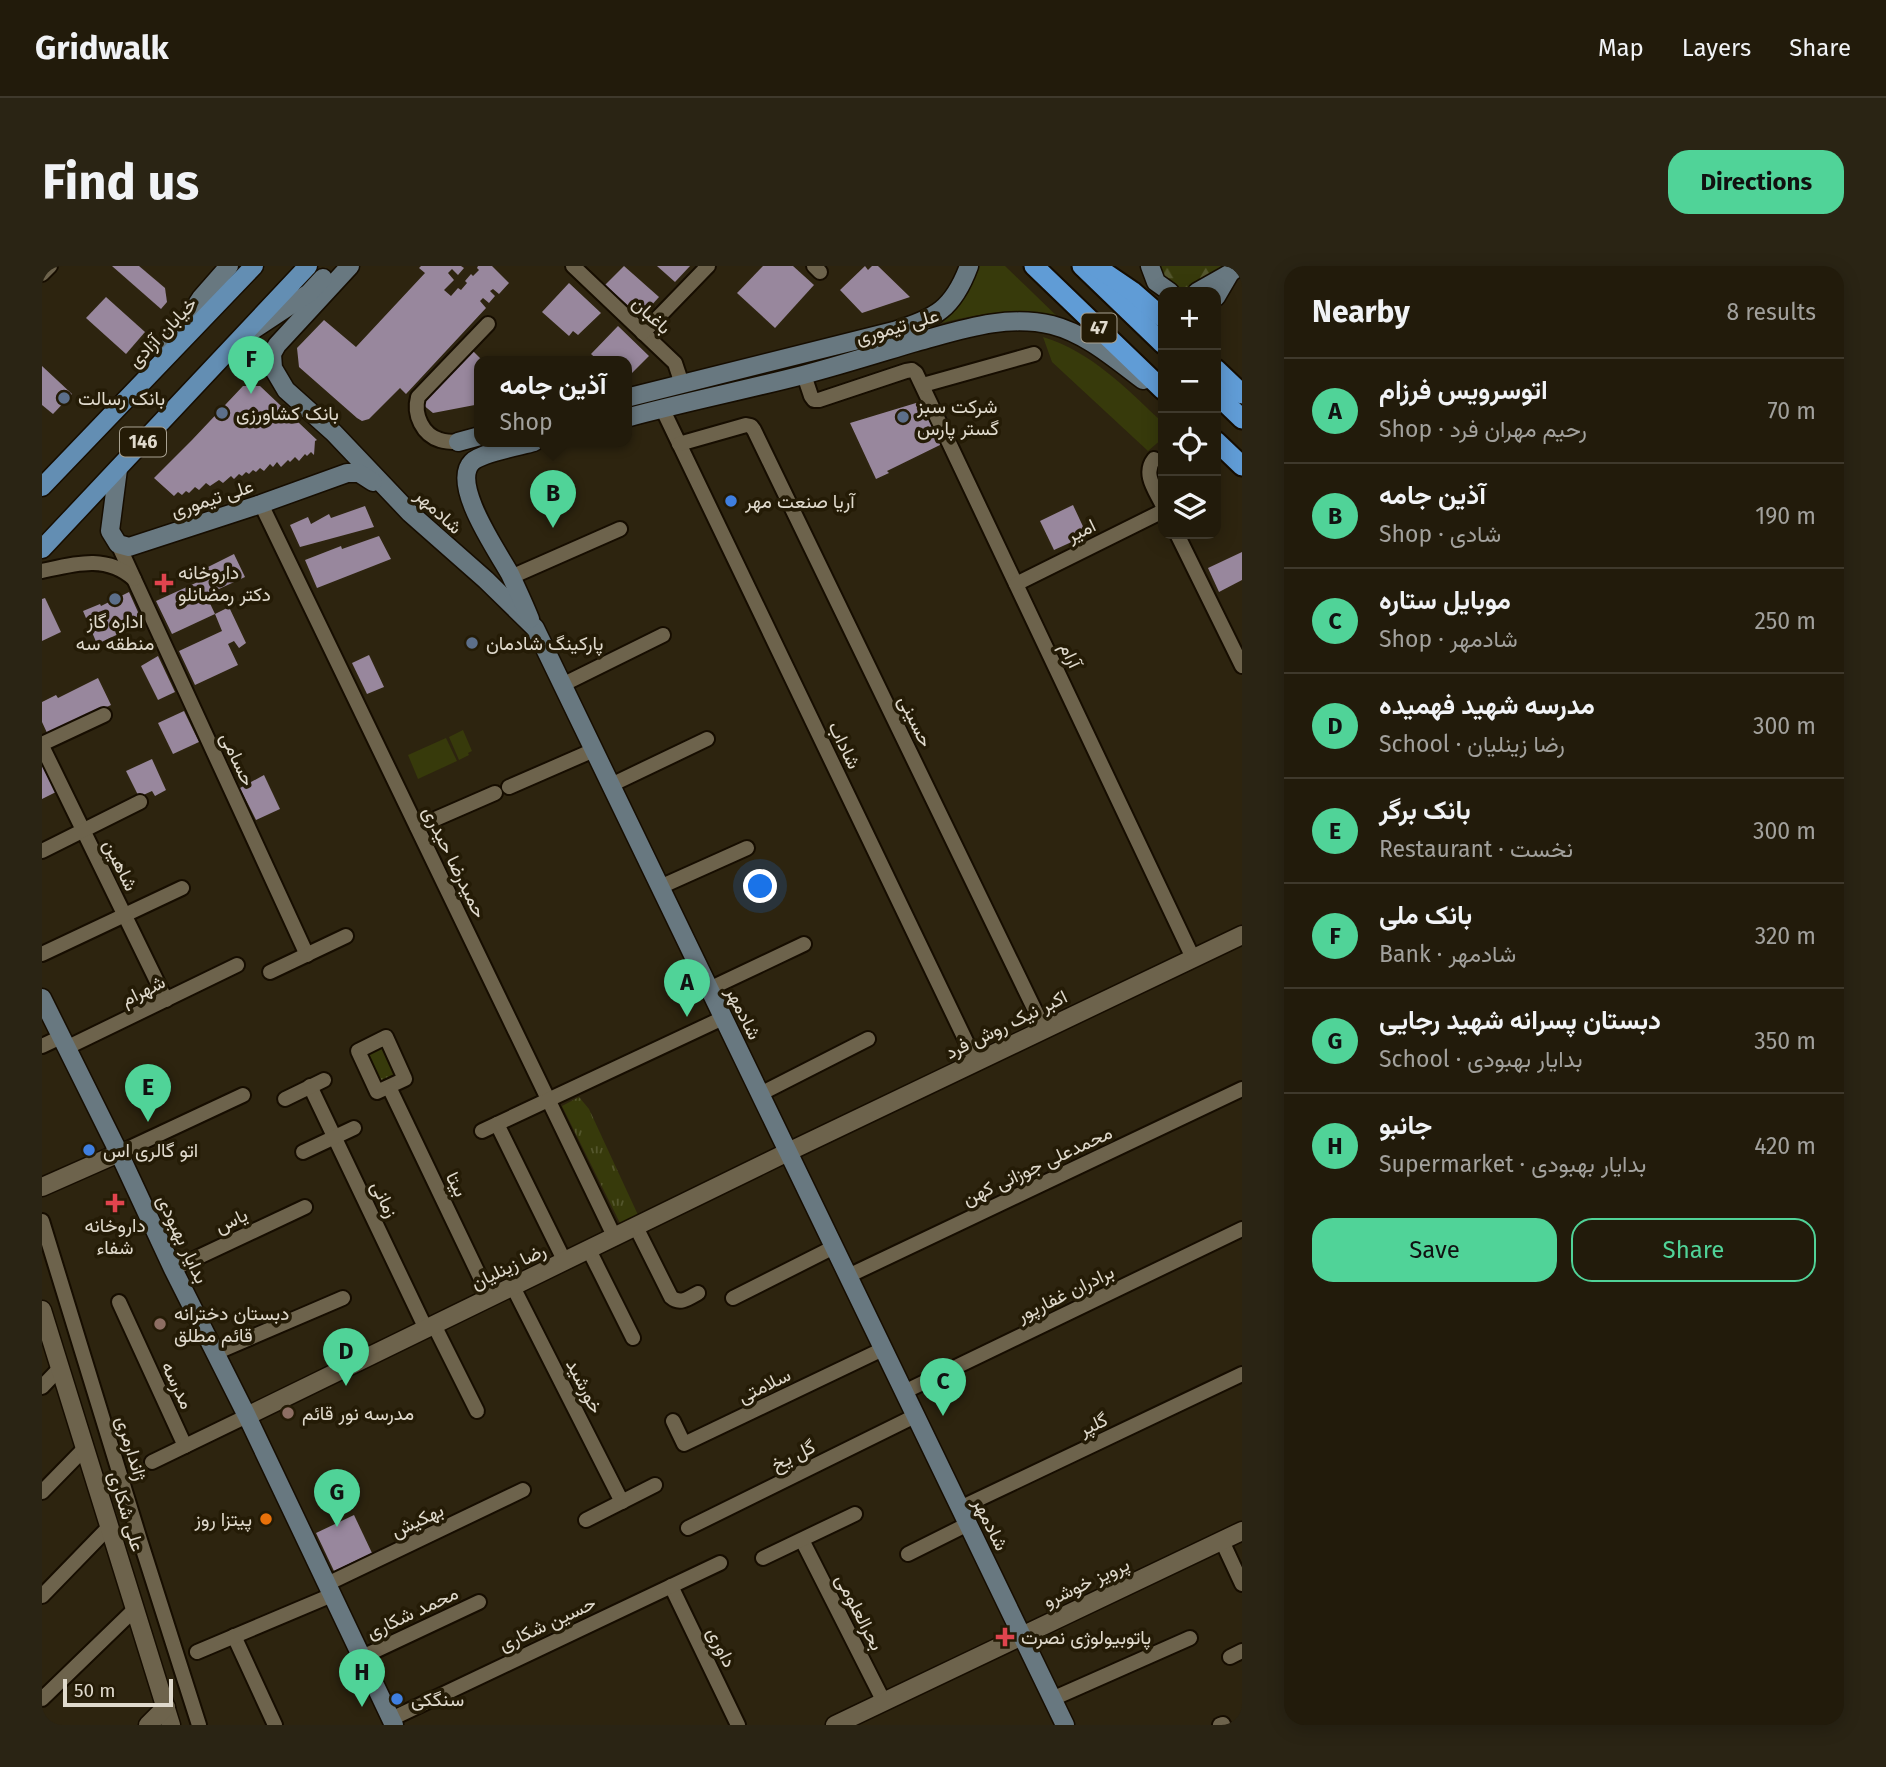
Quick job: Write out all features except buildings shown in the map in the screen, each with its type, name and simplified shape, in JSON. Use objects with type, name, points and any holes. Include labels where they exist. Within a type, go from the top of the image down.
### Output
[{"type":"highway","name":"47","points":[[1034,266],[1158,388]]},
{"type":"highway","name":"47","points":[[1082,266],[1158,339]]},
{"type":"highway","points":[[1096,266],[1132,291],[1158,314]]},
{"type":"highway","points":[[1229,391],[1242,419]]},
{"type":"highway","points":[[1221,446],[1242,466]]},
{"type":"main road","points":[[152,373],[201,298],[229,266]]},
{"type":"main road","name":"خیابان آزادی","points":[[42,487],[254,266]]},
{"type":"main road","name":"146","points":[[42,549],[308,266]]},
{"type":"main road","points":[[244,336],[309,293],[336,266]]},
{"type":"main road","name":"شادمهر","points":[[350,266],[272,354],[273,368],[286,390],[334,433],[388,492],[535,628],[1065,1725]]},
{"type":"main road","name":"علی تیموری","points":[[632,415],[682,384],[894,331],[927,320],[938,314],[955,297],[970,266]]},
{"type":"main road","points":[[1150,266],[1156,282],[1163,287]]},
{"type":"main road","points":[[1206,287],[1235,270]]},
{"type":"main road","points":[[1221,290],[1235,270]]},
{"type":"main road","name":"علی تیموری","points":[[632,398],[660,399],[804,375],[967,328],[1020,322],[1054,326],[1072,333],[1158,390]]},
{"type":"main road","points":[[1221,369],[1229,391]]},
{"type":"main road","points":[[458,442],[474,438]]},
{"type":"main road","points":[[516,447],[480,457],[470,464],[466,477],[470,497],[482,524],[535,628]]},
{"type":"main road","points":[[118,469],[110,531],[118,544]]},
{"type":"main road","name":"علی تیموری","points":[[118,544],[129,547],[347,473],[365,475],[388,492]]},
{"type":"main road","name":"بدایار بهبودی","points":[[42,998],[247,1416],[393,1722]]},
{"type":"street","points":[[42,274],[50,266]]},
{"type":"street","name":"باغبان","points":[[573,266],[675,363],[682,384]]},
{"type":"street","points":[[643,333],[708,266]]},
{"type":"street","points":[[458,442],[439,440],[429,434],[418,417],[416,403],[418,397],[488,324]]},
{"type":"street","points":[[923,385],[1034,354]]},
{"type":"street","name":"آرام","points":[[804,375],[814,400],[912,370],[916,373],[1193,958]]},
{"type":"street","name":"شاداب","points":[[660,399],[679,444],[976,1062]]},
{"type":"street","name":"حسینی","points":[[679,444],[746,425],[754,430],[1044,1029]]},
{"type":"street","points":[[1152,461],[1148,473],[1158,495]]},
{"type":"street","name":"حمیدرضا حیدری","points":[[261,504],[615,1238]]},
{"type":"street","name":"امیر","points":[[1016,584],[1158,513]]},
{"type":"street","points":[[511,577],[621,529]]},
{"type":"street","points":[[1179,539],[1242,666]]},
{"type":"street","name":"حسامی","points":[[118,544],[307,955]]},
{"type":"street","points":[[42,571],[77,563],[96,562],[116,567],[134,579]]},
{"type":"street","points":[[562,685],[663,635]]},
{"type":"street","points":[[42,745],[104,715]]},
{"type":"street","points":[[611,785],[708,738]]},
{"type":"street","name":"شاهین","points":[[42,745],[166,1000]]},
{"type":"street","points":[[417,827],[594,750]]},
{"type":"street","points":[[42,851],[141,802]]},
{"type":"street","points":[[660,887],[747,848]]},
{"type":"street","points":[[42,954],[182,888]]},
{"type":"street","name":"اکبر نیک روش فرد","points":[[788,1152],[1242,935]]},
{"type":"street","points":[[270,972],[346,936]]},
{"type":"street","points":[[709,989],[804,944]]},
{"type":"street","name":"شهرام","points":[[42,1046],[64,1043],[166,1000],[237,965]]},
{"type":"street","points":[[482,1132],[723,1018]]},
{"type":"street","points":[[760,1094],[867,1040]]},
{"type":"street","points":[[285,1099],[324,1080]]},
{"type":"street","name":"زمانی","points":[[310,1086],[430,1327]]},
{"type":"street","name":"بیتا","points":[[389,1087],[490,1298]]},
{"type":"street","name":"محمدعلی جوزانی کهن","points":[[848,1276],[1242,1089]]},
{"type":"street","points":[[42,1187],[243,1095]]},
{"type":"street","points":[[497,1125],[565,1262]]},
{"type":"street","points":[[303,1152],[354,1128]]},
{"type":"street","name":"رضا زینلیان","points":[[247,1416],[788,1152]]},
{"type":"street","name":"یاس","points":[[173,1269],[305,1207]]},
{"type":"street","name":"ژاندارمری","points":[[42,1221],[139,1540],[199,1725]]},
{"type":"street","points":[[636,1227],[671,1297],[681,1301],[698,1293]]},
{"type":"street","name":"برادران غفارپور","points":[[904,1392],[1242,1229]]},
{"type":"street","points":[[733,1298],[834,1247]]},
{"type":"street","points":[[589,1250],[633,1338]]},
{"type":"street","name":"خورشید","points":[[513,1287],[622,1502]]},
{"type":"street","points":[[215,1353],[343,1298]]},
{"type":"street","name":"مدرسه","points":[[119,1303],[185,1446]]},
{"type":"street","name":"علی شکاری","points":[[42,1310],[172,1725]]},
{"type":"street","points":[[430,1327],[477,1411]]},
{"type":"street","name":"سلامتی","points":[[673,1421],[684,1444],[883,1349]]},
{"type":"street","points":[[42,1387],[60,1368]]},
{"type":"street","name":"گلپر","points":[[960,1508],[1242,1374]]},
{"type":"street","points":[[152,1462],[247,1416]]},
{"type":"street","name":"گل یخ","points":[[688,1528],[915,1416]]},
{"type":"street","points":[[42,1492],[85,1448]]},
{"type":"street","points":[[586,1520],[655,1485]]},
{"type":"street","name":"بهکیش","points":[[197,1652],[329,1589],[523,1490]]},
{"type":"street","points":[[764,1558],[855,1514]]},
{"type":"street","points":[[908,1554],[968,1524]]},
{"type":"street","points":[[42,1596],[109,1527]]},
{"type":"street","name":"پرویز خوشرو","points":[[835,1725],[1242,1531]]},
{"type":"street","name":"بحرالعلومی","points":[[802,1540],[884,1702]]},
{"type":"street","points":[[1222,1541],[1242,1584]]},
{"type":"street","name":"حسین شکاری","points":[[393,1722],[720,1563]]},
{"type":"street","name":"داوری","points":[[671,1586],[738,1725]]},
{"type":"street","name":"محمد شکاری","points":[[362,1657],[479,1602]]},
{"type":"street","points":[[42,1699],[135,1609]]},
{"type":"street","points":[[234,1636],[275,1725]]},
{"type":"street","points":[[1052,1699],[1190,1638]]},
{"type":"street","points":[[148,1725],[166,1707]]},
{"type":"green space","points":[[977,266],[1005,266],[1063,322],[1033,314],[1003,312],[942,323],[968,293]]},
{"type":"green space","points":[[1156,266],[1224,266],[1190,287],[1170,286]]},
{"type":"green space","points":[[1043,337],[1077,352],[1122,385],[1158,418],[1158,442],[1148,451],[1052,362]]},
{"type":"green space","points":[[463,730],[472,751],[459,760],[449,737]]},
{"type":"green space","points":[[446,738],[457,761],[418,779],[408,755]]},
{"type":"green space","points":[[383,1044],[398,1076],[378,1085],[364,1053]]},
{"type":"green space","points":[[579,1097],[589,1109],[638,1215],[620,1223],[562,1106]]},
{"type":"place","name":"بانک ملی","points":[[251,394]]},
{"type":"place","name":"بانک رسالت","points":[[64,398]]},
{"type":"place","name":"بانک کشاورزی","points":[[222,413]]},
{"type":"place","name":"شرکت سبز گستر پارس","points":[[903,417]]},
{"type":"place","name":"آریا صنعت مهر","points":[[731,501]]},
{"type":"place","name":"آذین جامه","points":[[553,528]]},
{"type":"place","name":"داروخانه دکتر رمضانلو","points":[[164,583]]},
{"type":"place","name":"اداره گاز منطقه سه","points":[[115,599]]},
{"type":"place","name":"پارکینگ شادمان","points":[[472,643]]},
{"type":"place","name":"اتوسرویس فرزام","points":[[687,1017]]},
{"type":"place","name":"بانک برگر","points":[[148,1122]]},
{"type":"place","name":"اتو گالری اس","points":[[89,1150]]},
{"type":"place","name":"داروخانه شفاء","points":[[115,1203]]},
{"type":"place","name":"دبستان دخترانه قائم مطلق","points":[[160,1324]]},
{"type":"place","name":"مدرسه شهید فهمیده","points":[[346,1386]]},
{"type":"place","name":"مدرسه نور قائم","points":[[288,1413]]},
{"type":"place","name":"موبایل ستاره","points":[[943,1416]]},
{"type":"place","name":"پیتزا روز","points":[[266,1519]]},
{"type":"place","name":"دبستان پسرانه شهید رجایی","points":[[337,1527]]},
{"type":"place","name":"پاتوبیولوژی نصرت","points":[[1005,1637]]},
{"type":"place","name":"سنگکی","points":[[397,1699]]},
{"type":"place","name":"جانبو","points":[[362,1707]]}]
